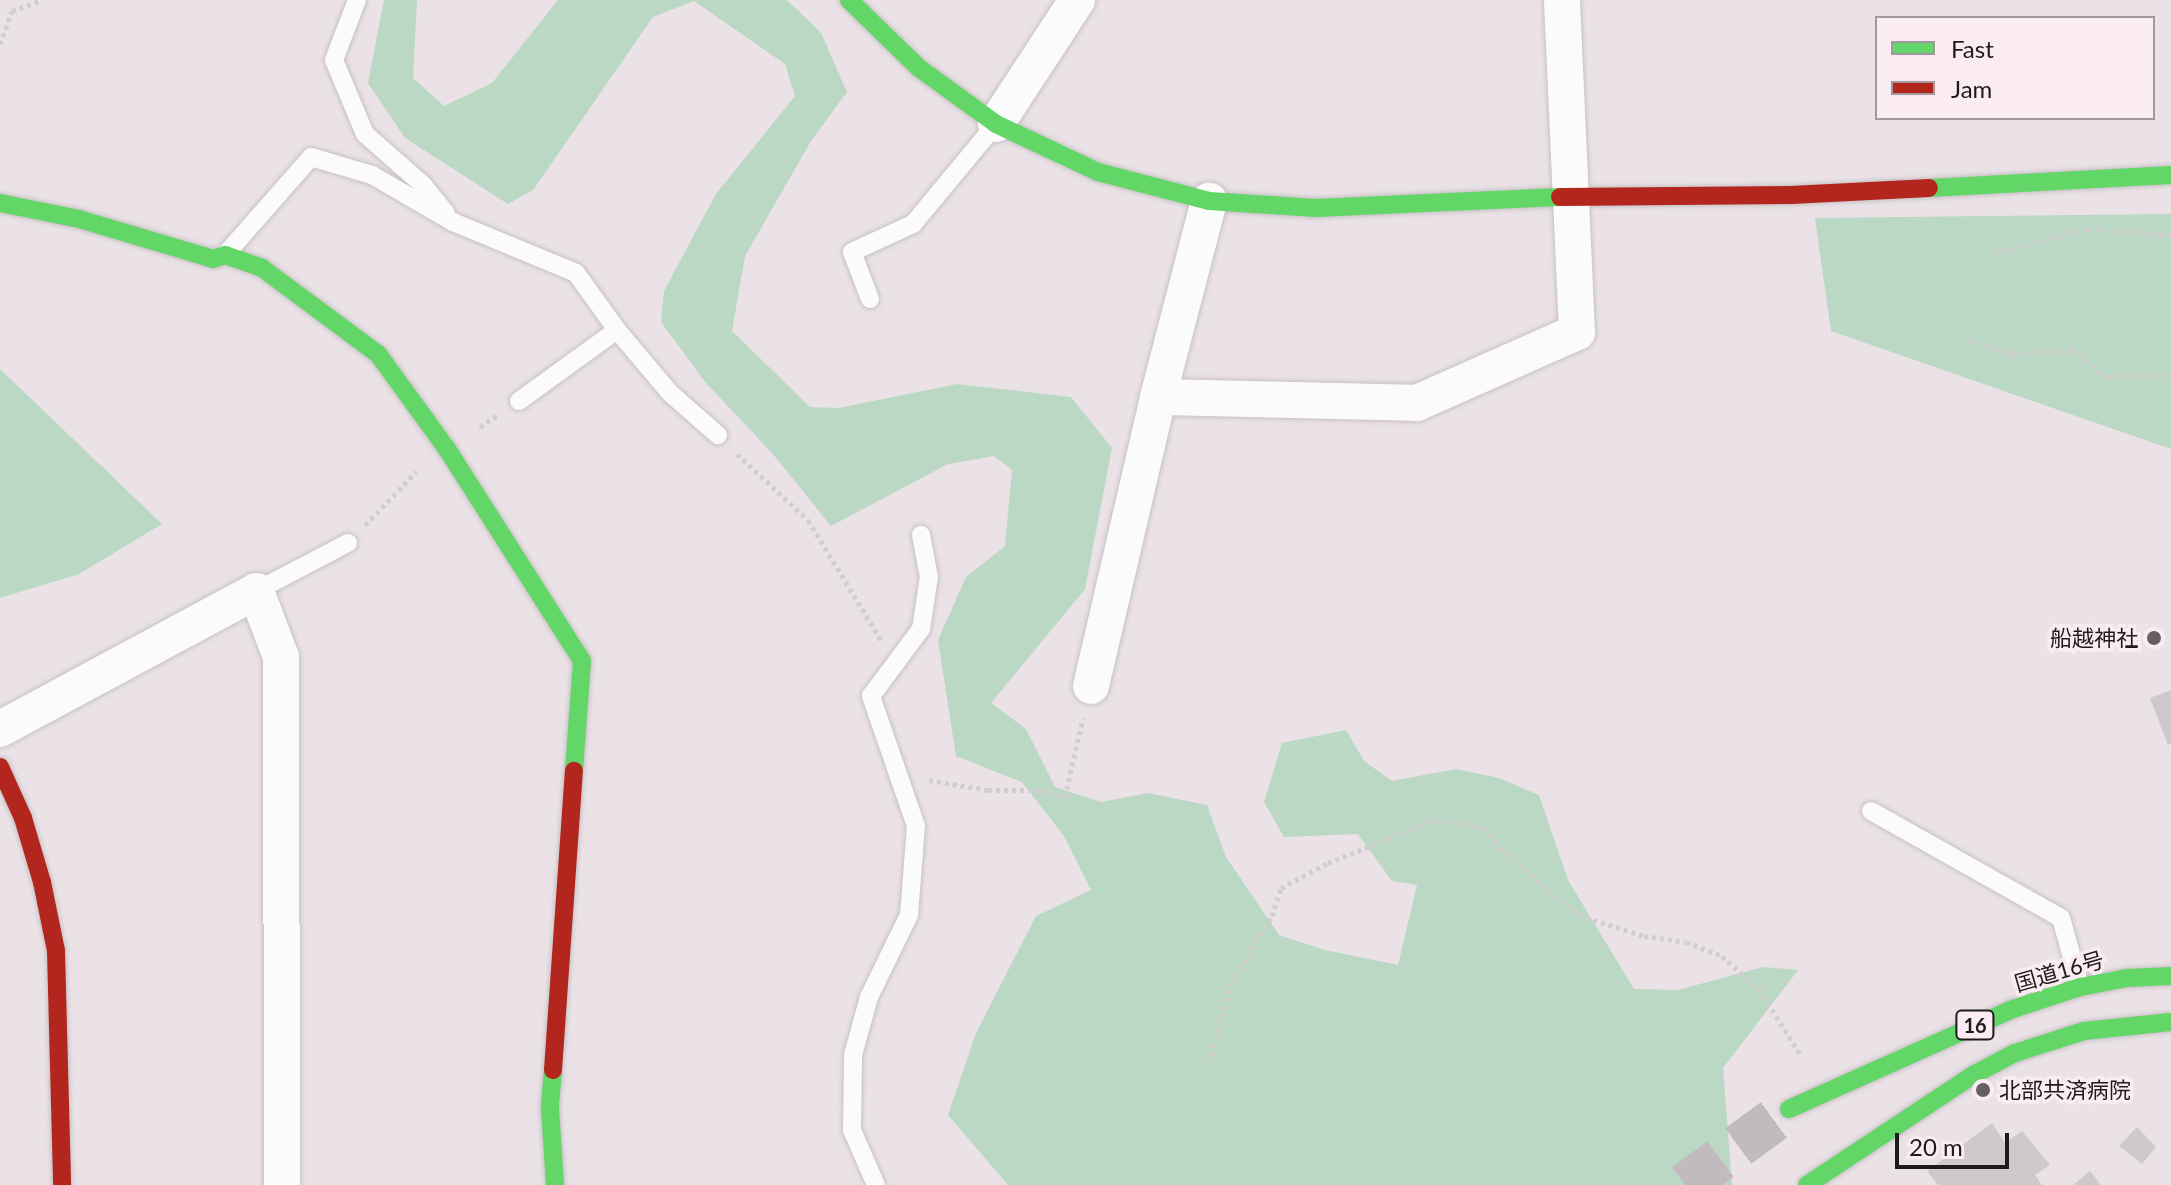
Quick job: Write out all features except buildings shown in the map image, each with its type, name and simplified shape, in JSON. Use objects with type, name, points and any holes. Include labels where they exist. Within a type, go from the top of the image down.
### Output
[{"type":"main road","points":[[849,0],[919,68],[996,124],[1098,172],[1209,201],[1316,208],[1570,197],[1791,195],[2171,175]]},
{"type":"main road","points":[[0,203],[79,219],[213,259],[225,255],[262,268],[378,354],[447,449],[582,661],[550,1108],[555,1185]]},
{"type":"main road","points":[[0,767],[27,831],[56,951],[62,1185]]},
{"type":"main road","name":"国道16号","points":[[1807,1185],[2127,978],[2171,976]]},
{"type":"main road","name":"国道16号","points":[[1789,1109],[2010,1010],[2082,1009],[2171,1022]]},
{"type":"street","points":[[996,124],[1077,0]]},
{"type":"street","points":[[1158,397],[1417,403],[1577,332],[1562,0]]},
{"type":"street","points":[[1091,686],[1158,397],[1209,201]]},
{"type":"street","points":[[0,729],[256,591],[281,657],[282,1185]]},
{"type":"lane","points":[[357,0],[334,60],[365,134],[423,185],[453,222]]},
{"type":"lane","points":[[870,299],[852,252],[913,224],[996,124]]},
{"type":"lane","points":[[225,255],[311,157],[372,175],[453,222],[576,273],[617,330],[670,393],[718,435]]},
{"type":"lane","points":[[519,401],[617,330]]},
{"type":"lane","points":[[876,1185],[852,1130],[853,1055],[869,997],[909,915],[916,826],[871,696],[921,629],[929,577],[921,535]]},
{"type":"lane","points":[[256,591],[348,543]]},
{"type":"lane","points":[[1871,811],[2061,918],[2082,1009]]},
{"type":"path","points":[[0,44],[12,11],[42,0]]},
{"type":"path","points":[[1991,254],[2087,229],[2171,235]]},
{"type":"path","points":[[1967,339],[2012,354],[2073,350],[2105,377],[2171,374]]},
{"type":"path","points":[[718,435],[808,520],[894,662]]},
{"type":"path","points":[[348,543],[415,473],[447,449]]},
{"type":"path","points":[[897,774],[988,790],[1039,790],[1065,797],[1091,686]]},
{"type":"path","points":[[1209,1063],[1231,983],[1272,916],[1281,888],[1328,863],[1434,820],[1484,827],[1500,848],[1578,915],[1644,936],[1686,942],[1722,956],[1759,989],[1800,1054]]},
{"type":"green space","points":[[384,0],[417,0],[413,78],[444,106],[492,83],[558,0],[787,0],[821,33],[847,92],[811,141],[745,256],[732,331],[810,407],[839,408],[957,384],[1071,397],[1112,448],[1085,589],[991,703],[1026,729],[1055,787],[1101,802],[1148,793],[1207,805],[1226,857],[1279,935],[1325,950],[1398,965],[1417,885],[1392,881],[1358,834],[1284,837],[1264,802],[1282,743],[1346,730],[1364,761],[1392,781],[1456,769],[1499,778],[1539,795],[1568,880],[1634,989],[1678,990],[1763,967],[1798,970],[1723,1068],[1732,1185],[1008,1185],[948,1115],[976,1033],[1036,916],[1091,890],[1064,836],[1022,782],[956,756],[938,640],[966,577],[1005,546],[1012,470],[994,456],[948,464],[831,526],[772,453],[706,383],[661,322],[664,291],[716,194],[795,96],[785,64],[694,1],[653,17],[533,190],[508,204],[405,138],[368,83]]},
{"type":"green space","points":[[2171,214],[2171,449],[1831,331],[1815,218]]},
{"type":"green space","points":[[0,369],[162,524],[79,574],[0,598]]},
{"type":"tunnel","points":[[1685,1185],[1789,1109]]},
{"type":"traffic: fast","points":[[849,0],[919,68],[996,124],[1098,172],[1209,201],[1316,208],[1560,197]]},
{"type":"traffic: fast","points":[[1929,188],[2171,175]]},
{"type":"traffic: fast","points":[[0,203],[79,219],[213,259],[225,255],[262,268],[378,354],[447,449],[582,661],[574,771]]},
{"type":"traffic: fast","points":[[1789,1109],[2010,1010],[2080,987],[2127,978],[2171,976]]},
{"type":"traffic: fast","points":[[1807,1185],[1975,1074],[2015,1053],[2084,1031],[2171,1022]]},
{"type":"traffic: fast","points":[[553,1070],[550,1108],[555,1185]]},
{"type":"traffic: jam","points":[[1560,197],[1791,195],[1929,188]]},
{"type":"traffic: jam","points":[[0,767],[23,818],[42,882],[56,951],[62,1185]]},
{"type":"traffic: jam","points":[[553,1070],[574,771]]},
{"type":"place","name":"船越神社","points":[[2154,638]]},
{"type":"place","name":"北部共済病院","points":[[1983,1090]]}]
